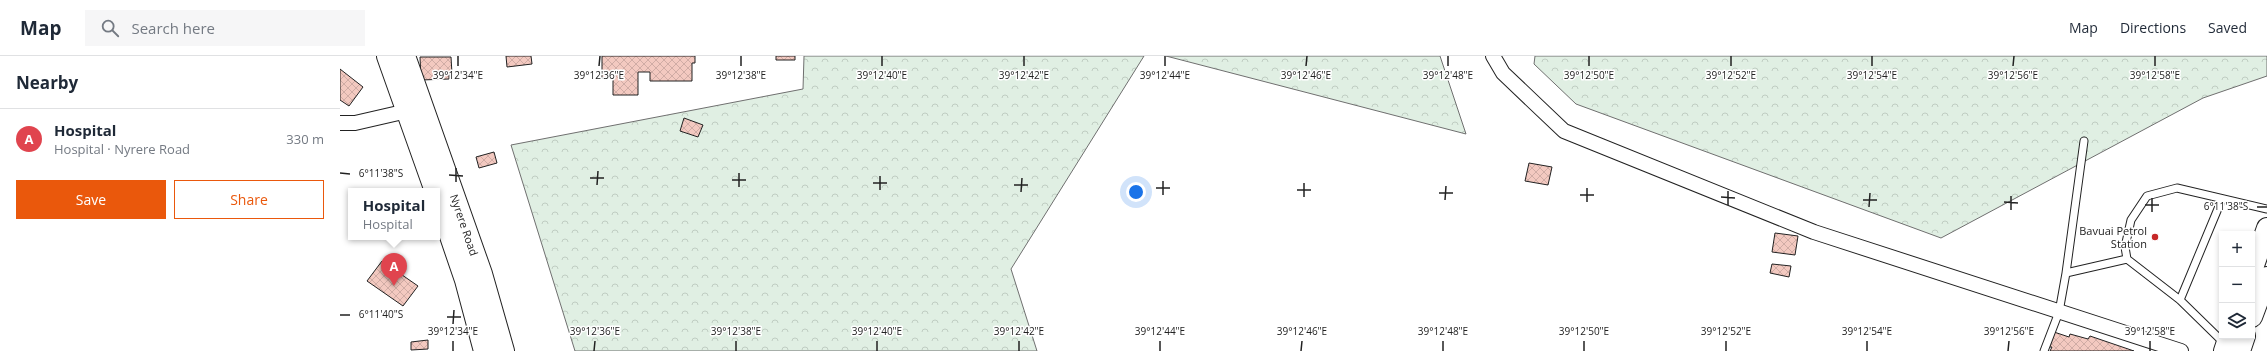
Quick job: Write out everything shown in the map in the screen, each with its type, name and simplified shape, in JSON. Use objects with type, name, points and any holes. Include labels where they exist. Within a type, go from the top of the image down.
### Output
[{"type":"main road","name":"Nyrere Road","points":[[388,56],[416,109],[481,274],[503,351]]},
{"type":"main road","name":"Nyrere Road","points":[[404,56],[435,188]]},
{"type":"main road","name":"Nyrere Road","points":[[440,204],[466,280],[485,351]]},
{"type":"main road","points":[[2253,267],[2267,228]]},
{"type":"main road","points":[[2255,309],[2267,277]]},
{"type":"main road","points":[[2230,346],[2240,339]]},
{"type":"street","points":[[1493,56],[1502,73],[1564,131],[1814,232],[2181,351]]},
{"type":"street","points":[[340,123],[354,123],[416,109]]},
{"type":"lane","points":[[2044,351],[2059,312],[2066,273],[2084,140]]},
{"type":"lane","points":[[2230,346],[2180,300],[2127,259],[2125,247],[2131,220],[2147,196],[2176,188],[2267,209]]},
{"type":"lane","points":[[2180,300],[2222,199]]},
{"type":"lane","points":[[2066,273],[2127,259]]},
{"type":"green space","points":[[804,56],[1144,56],[1011,269],[1037,351],[575,351],[511,145],[803,89]]},
{"type":"green space","points":[[1166,56],[1440,56],[1466,134]]},
{"type":"green space","points":[[1535,56],[2267,56],[2267,76],[2203,98],[1941,238],[1576,104],[1534,64]]},
{"type":"building","points":[[506,56],[531,56],[532,64],[507,67]]},
{"type":"building","points":[[602,56],[695,56],[695,63],[692,63],[692,81],[650,81],[650,72],[638,72],[638,95],[613,95],[613,78],[602,78]]},
{"type":"building","points":[[776,56],[795,56],[795,60],[776,60]]},
{"type":"building","points":[[420,57],[451,57],[452,74],[449,74],[449,79],[421,80]]},
{"type":"building","points":[[340,69],[363,87],[349,106],[340,100]]},
{"type":"building","points":[[684,118],[703,125],[698,137],[680,131]]},
{"type":"building","points":[[494,152],[497,163],[479,168],[476,157]]},
{"type":"building","points":[[1529,163],[1552,167],[1548,185],[1525,181]]},
{"type":"building","points":[[1775,233],[1798,236],[1795,255],[1772,252]]},
{"type":"building","points":[[382,261],[418,286],[403,306],[367,281]]},
{"type":"building","points":[[1772,264],[1791,266],[1789,277],[1770,273]]},
{"type":"building","points":[[2054,332],[2069,337],[2070,334],[2088,339],[2090,336],[2134,351],[2050,351],[2052,347],[2049,347]]},
{"type":"building","points":[[428,340],[428,349],[411,350],[411,342]]},
{"type":"place","name":"Bavuai Petrol Station","points":[[2155,237]]},
{"type":"place","name":"Hospital","points":[[394,286]]}]
